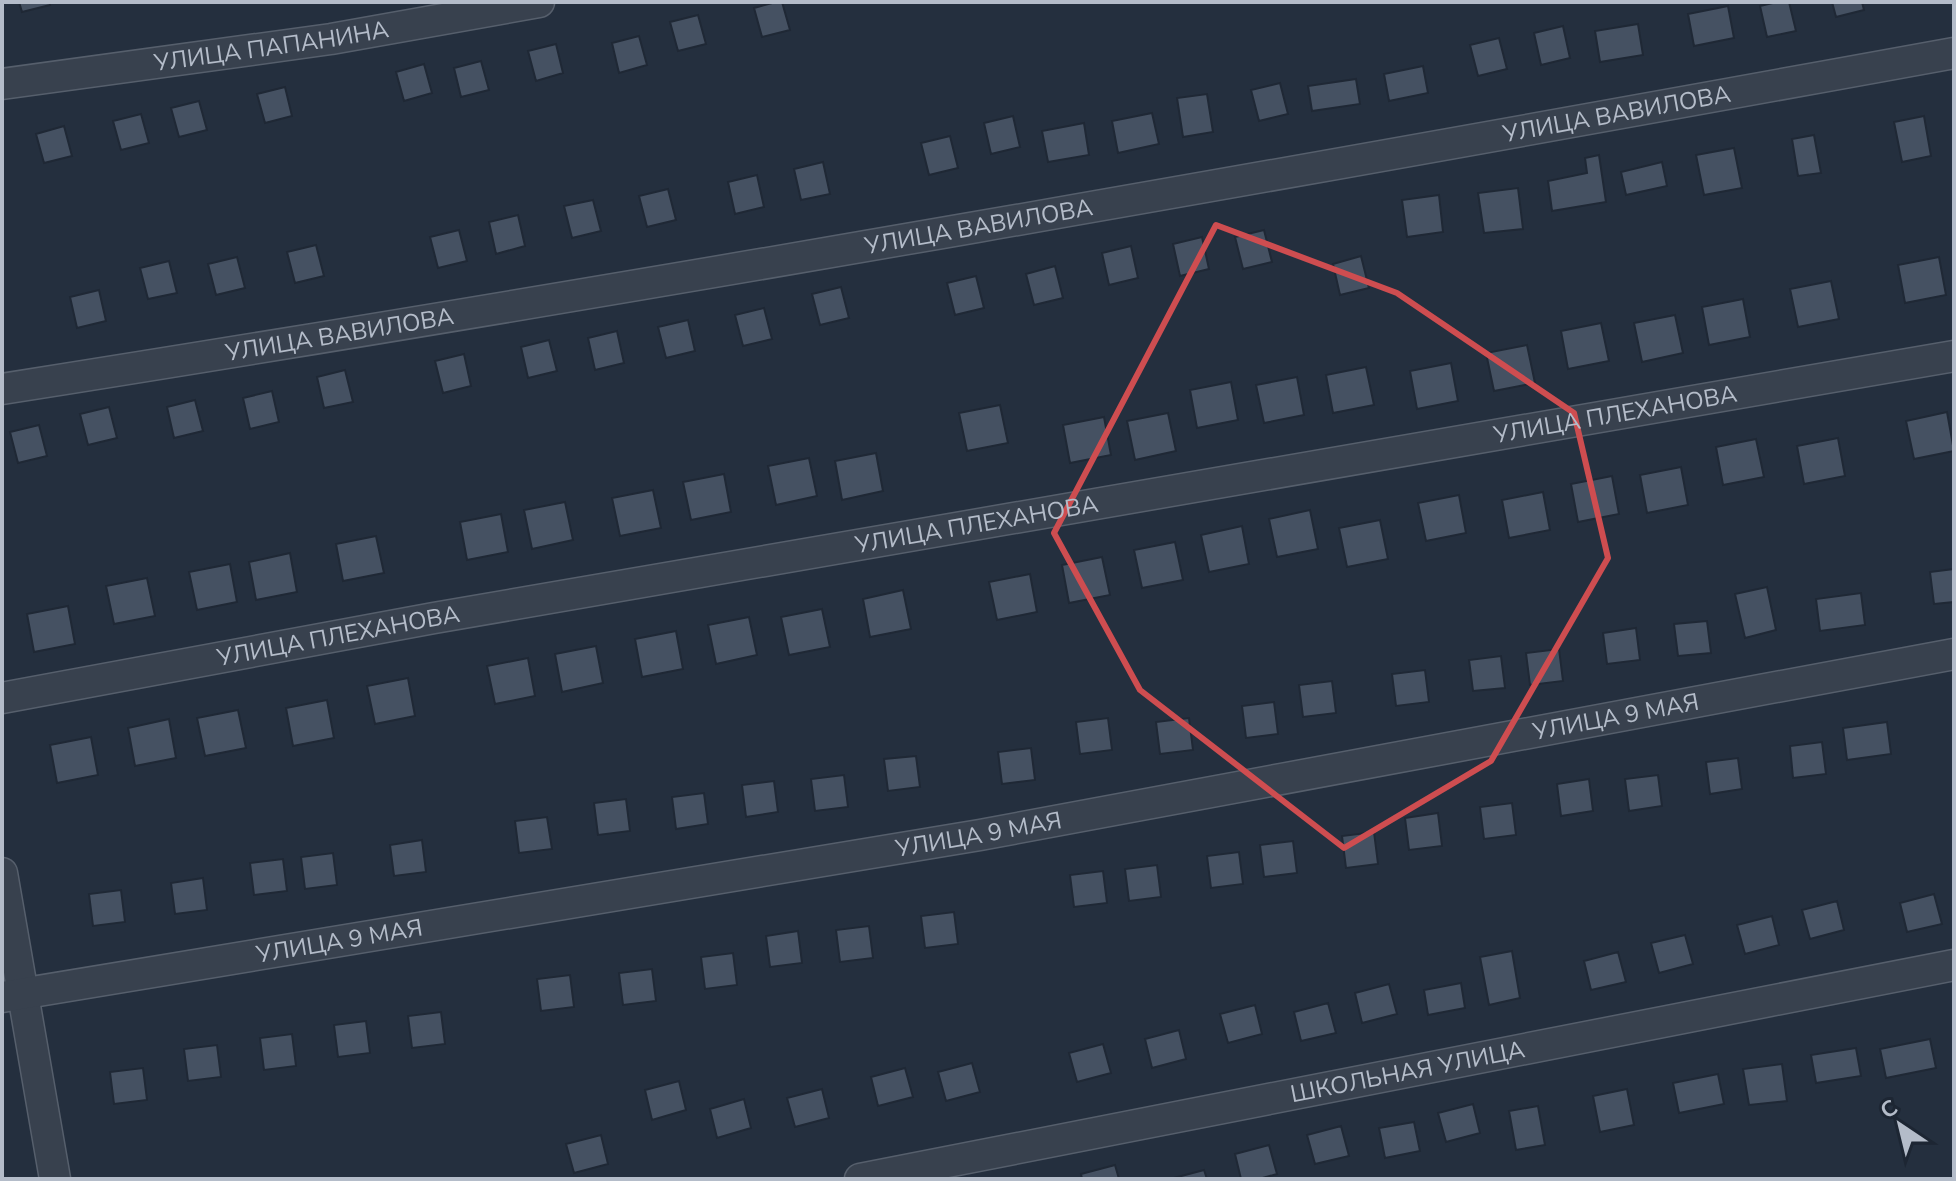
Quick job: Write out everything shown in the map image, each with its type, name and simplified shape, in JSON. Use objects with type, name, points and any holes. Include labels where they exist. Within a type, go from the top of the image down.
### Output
[{"type":"street","name":"УЛИЦА ПАПАНИНА","points":[[2,84],[331,39],[539,2]]},
{"type":"street","name":"УЛИЦА ВАВИЛОВА","points":[[2,389],[860,248],[1954,53]]},
{"type":"street","name":"УЛИЦА ПЛЕХАНОВА","points":[[2,698],[434,618],[1954,356]]},
{"type":"street","name":"УЛИЦА 9 МАЯ","points":[[12,995],[980,835],[1954,654]]},
{"type":"street","points":[[2,873],[12,995],[55,1179]]},
{"type":"street","name":"ШКОЛЬНАЯ УЛИЦА","points":[[860,1179],[1954,965]]},
{"type":"highlighted area","points":[[1216,225],[1397,293],[1574,413],[1608,558],[1491,761],[1344,848],[1140,690],[1054,533]]},
{"type":"building","points":[[19,2],[49,2],[50,5],[22,12]]},
{"type":"building","points":[[782,2],[790,30],[762,37],[754,8]]},
{"type":"building","points":[[1789,2],[1796,31],[1767,37],[1760,6]]},
{"type":"building","points":[[1832,2],[1862,2],[1864,10],[1836,17]]},
{"type":"building","points":[[1728,6],[1734,38],[1694,46],[1688,14]]},
{"type":"building","points":[[698,15],[706,44],[678,51],[670,22]]},
{"type":"building","points":[[1638,24],[1643,55],[1600,62],[1595,31]]},
{"type":"building","points":[[1563,26],[1570,58],[1541,65],[1534,33]]},
{"type":"building","points":[[639,36],[647,65],[619,73],[612,43]]},
{"type":"building","points":[[1499,38],[1507,69],[1478,76],[1470,45]]},
{"type":"building","points":[[556,44],[563,73],[536,81],[528,51]]},
{"type":"building","points":[[481,61],[489,90],[461,97],[454,68]]},
{"type":"building","points":[[424,64],[432,93],[404,101],[396,72]]},
{"type":"building","points":[[1423,66],[1428,93],[1389,101],[1384,74]]},
{"type":"building","points":[[1356,79],[1360,104],[1312,111],[1308,86]]},
{"type":"building","points":[[1280,83],[1288,114],[1259,121],[1251,90]]},
{"type":"building","points":[[285,87],[292,116],[265,123],[257,94]]},
{"type":"building","points":[[1207,94],[1213,132],[1183,137],[1177,98]]},
{"type":"building","points":[[199,101],[207,130],[179,137],[171,108]]},
{"type":"building","points":[[1152,113],[1159,144],[1118,153],[1112,121]]},
{"type":"building","points":[[141,114],[149,143],[121,150],[113,121]]},
{"type":"building","points":[[1013,116],[1020,147],[991,154],[984,123]]},
{"type":"building","points":[[1924,116],[1931,156],[1902,162],[1894,122]]},
{"type":"building","points":[[1084,123],[1089,155],[1048,162],[1042,131]]},
{"type":"building","points":[[64,126],[72,156],[44,163],[36,134]]},
{"type":"building","points":[[1814,135],[1821,173],[1798,176],[1792,139]]},
{"type":"building","points":[[950,136],[958,168],[929,175],[921,143]]},
{"type":"building","points":[[1734,148],[1742,188],[1704,195],[1696,155]]},
{"type":"building","points":[[1599,155],[1606,202],[1552,211],[1548,181],[1587,173],[1585,158]]},
{"type":"building","points":[[823,162],[830,194],[801,200],[794,169]]},
{"type":"building","points":[[1662,162],[1667,186],[1626,195],[1621,172]]},
{"type":"building","points":[[757,175],[764,207],[735,214],[728,182]]},
{"type":"building","points":[[1518,188],[1523,229],[1484,233],[1478,193]]},
{"type":"building","points":[[668,189],[676,220],[647,227],[639,196]]},
{"type":"building","points":[[1439,195],[1443,232],[1407,237],[1402,200]]},
{"type":"building","points":[[593,200],[601,231],[572,238],[564,206]]},
{"type":"building","points":[[518,215],[525,246],[496,254],[489,222]]},
{"type":"building","points":[[459,230],[467,261],[438,268],[430,237]]},
{"type":"building","points":[[1264,230],[1272,262],[1243,269],[1235,237]]},
{"type":"building","points":[[1202,237],[1209,269],[1180,276],[1173,244]]},
{"type":"building","points":[[316,245],[324,276],[295,283],[287,252]]},
{"type":"building","points":[[1131,246],[1138,278],[1109,285],[1102,253]]},
{"type":"building","points":[[1361,256],[1369,288],[1340,295],[1333,264]]},
{"type":"building","points":[[237,257],[245,288],[216,295],[208,264]]},
{"type":"building","points":[[1939,257],[1946,295],[1905,303],[1898,265]]},
{"type":"building","points":[[169,261],[177,293],[148,299],[140,268]]},
{"type":"building","points":[[1055,266],[1063,298],[1034,305],[1026,274]]},
{"type":"building","points":[[976,276],[984,308],[955,315],[947,283]]},
{"type":"building","points":[[1831,281],[1839,319],[1798,327],[1790,289]]},
{"type":"building","points":[[841,287],[849,318],[820,325],[812,294]]},
{"type":"building","points":[[99,290],[106,321],[77,328],[70,297]]},
{"type":"building","points":[[1743,299],[1750,337],[1709,345],[1702,307]]},
{"type":"building","points":[[764,308],[772,339],[743,346],[735,315]]},
{"type":"building","points":[[1675,315],[1683,353],[1642,362],[1634,323]]},
{"type":"building","points":[[688,320],[695,351],[666,358],[658,327]]},
{"type":"building","points":[[1601,323],[1609,361],[1568,369],[1561,331]]},
{"type":"building","points":[[617,331],[624,363],[595,370],[588,338]]},
{"type":"building","points":[[549,340],[557,371],[528,378],[521,347]]},
{"type":"building","points":[[1527,345],[1535,383],[1494,391],[1486,353]]},
{"type":"building","points":[[464,354],[471,386],[443,393],[435,361]]},
{"type":"building","points":[[1451,363],[1458,401],[1417,409],[1410,371]]},
{"type":"building","points":[[1366,367],[1374,405],[1333,413],[1326,375]]},
{"type":"building","points":[[345,370],[353,402],[324,408],[317,377]]},
{"type":"building","points":[[1297,377],[1304,415],[1264,423],[1256,385]]},
{"type":"building","points":[[1231,382],[1238,420],[1197,428],[1190,390]]},
{"type":"building","points":[[272,391],[279,422],[250,429],[243,398]]},
{"type":"building","points":[[195,400],[203,431],[174,438],[167,407]]},
{"type":"building","points":[[1000,405],[1008,443],[967,451],[959,413]]},
{"type":"building","points":[[109,407],[117,438],[88,445],[80,414]]},
{"type":"building","points":[[1947,412],[1954,451],[1914,459],[1906,421]]},
{"type":"building","points":[[1168,413],[1176,451],[1135,460],[1127,421]]},
{"type":"building","points":[[1104,417],[1111,455],[1070,463],[1063,425]]},
{"type":"building","points":[[39,425],[47,456],[18,463],[10,432]]},
{"type":"building","points":[[1838,438],[1845,476],[1804,484],[1797,446]]},
{"type":"building","points":[[1756,439],[1764,477],[1723,485],[1716,447]]},
{"type":"building","points":[[876,453],[883,491],[842,500],[835,461]]},
{"type":"building","points":[[809,458],[817,496],[776,505],[768,466]]},
{"type":"building","points":[[1681,467],[1688,505],[1647,513],[1640,475]]},
{"type":"building","points":[[724,474],[731,512],[691,520],[683,482]]},
{"type":"building","points":[[1612,476],[1619,514],[1578,522],[1571,484]]},
{"type":"building","points":[[653,490],[661,528],[620,536],[612,498]]},
{"type":"building","points":[[1543,492],[1550,530],[1509,538],[1502,500]]},
{"type":"building","points":[[1459,495],[1466,533],[1426,541],[1418,503]]},
{"type":"building","points":[[565,502],[573,540],[532,549],[524,510]]},
{"type":"building","points":[[1310,510],[1318,549],[1277,557],[1269,519]]},
{"type":"building","points":[[501,514],[508,552],[467,560],[460,522]]},
{"type":"building","points":[[1380,520],[1388,559],[1347,567],[1339,528]]},
{"type":"building","points":[[1242,526],[1249,564],[1209,572],[1201,535]]},
{"type":"building","points":[[376,536],[384,573],[343,581],[336,544]]},
{"type":"building","points":[[1175,542],[1183,580],[1142,588],[1134,550]]},
{"type":"building","points":[[290,553],[297,592],[256,600],[249,562]]},
{"type":"building","points":[[1102,557],[1110,595],[1069,603],[1062,565]]},
{"type":"building","points":[[230,564],[237,602],[197,610],[189,572]]},
{"type":"building","points":[[1954,569],[1954,602],[1934,604],[1930,572]]},
{"type":"building","points":[[1030,574],[1037,612],[997,620],[989,582]]},
{"type":"building","points":[[147,578],[155,616],[114,624],[106,586]]},
{"type":"building","points":[[1767,587],[1776,630],[1745,638],[1735,594]]},
{"type":"building","points":[[903,590],[911,629],[870,637],[863,599]]},
{"type":"building","points":[[1861,593],[1865,625],[1820,631],[1816,599]]},
{"type":"building","points":[[68,606],[75,644],[34,652],[27,614]]},
{"type":"building","points":[[822,609],[830,647],[789,655],[781,617]]},
{"type":"building","points":[[749,617],[757,655],[716,664],[708,625]]},
{"type":"building","points":[[1707,621],[1711,653],[1678,656],[1674,624]]},
{"type":"building","points":[[1636,628],[1640,660],[1607,664],[1603,633]]},
{"type":"building","points":[[676,631],[683,669],[642,677],[635,639]]},
{"type":"building","points":[[596,646],[603,683],[562,692],[555,654]]},
{"type":"building","points":[[1559,649],[1563,681],[1530,685],[1526,653]]},
{"type":"building","points":[[1501,656],[1505,688],[1473,691],[1469,660]]},
{"type":"building","points":[[528,658],[535,696],[495,704],[487,666]]},
{"type":"building","points":[[1425,670],[1429,702],[1396,706],[1392,674]]},
{"type":"building","points":[[408,678],[415,716],[375,724],[367,686]]},
{"type":"building","points":[[1332,681],[1336,713],[1303,717],[1299,685]]},
{"type":"building","points":[[327,700],[334,738],[293,746],[286,708]]},
{"type":"building","points":[[1274,702],[1278,734],[1246,738],[1242,706]]},
{"type":"building","points":[[238,710],[246,748],[205,756],[197,718]]},
{"type":"building","points":[[1108,718],[1112,750],[1080,754],[1076,722]]},
{"type":"building","points":[[1189,718],[1193,750],[1160,754],[1156,722]]},
{"type":"building","points":[[169,719],[176,758],[135,766],[128,728]]},
{"type":"building","points":[[1887,722],[1891,754],[1847,760],[1843,728]]},
{"type":"building","points":[[91,737],[98,775],[57,783],[50,745]]},
{"type":"building","points":[[1822,742],[1826,774],[1793,778],[1790,746]]},
{"type":"building","points":[[1031,748],[1035,780],[1002,784],[998,752]]},
{"type":"building","points":[[916,756],[920,787],[888,791],[884,759]]},
{"type":"building","points":[[1738,758],[1742,789],[1710,794],[1706,762]]},
{"type":"building","points":[[844,775],[848,807],[815,811],[811,779]]},
{"type":"building","points":[[1658,775],[1662,806],[1629,811],[1625,779]]},
{"type":"building","points":[[1589,779],[1593,811],[1561,816],[1557,784]]},
{"type":"building","points":[[774,781],[778,812],[746,817],[742,785]]},
{"type":"building","points":[[704,793],[708,824],[676,829],[672,797]]},
{"type":"building","points":[[626,799],[630,831],[598,835],[594,803]]},
{"type":"building","points":[[1512,803],[1516,835],[1484,839],[1480,807]]},
{"type":"building","points":[[1438,813],[1442,846],[1409,850],[1405,818]]},
{"type":"building","points":[[547,817],[552,849],[519,853],[515,821]]},
{"type":"building","points":[[1374,832],[1378,864],[1346,868],[1342,836]]},
{"type":"building","points":[[422,840],[426,872],[394,876],[390,845]]},
{"type":"building","points":[[1293,841],[1297,873],[1264,877],[1260,845]]},
{"type":"building","points":[[1239,852],[1243,884],[1211,888],[1207,856]]},
{"type":"building","points":[[333,853],[337,885],[305,889],[301,857]]},
{"type":"building","points":[[283,859],[287,891],[254,895],[250,863]]},
{"type":"building","points":[[1157,865],[1161,897],[1129,901],[1125,869]]},
{"type":"building","points":[[1103,871],[1107,903],[1074,907],[1070,875]]},
{"type":"building","points":[[203,878],[207,910],[175,914],[171,883]]},
{"type":"building","points":[[121,890],[125,922],[93,926],[89,894]]},
{"type":"building","points":[[1934,894],[1942,924],[1907,932],[1900,903]]},
{"type":"building","points":[[1837,901],[1844,930],[1810,939],[1802,910]]},
{"type":"building","points":[[954,912],[958,944],[925,948],[921,916]]},
{"type":"building","points":[[1772,916],[1779,945],[1745,954],[1737,925]]},
{"type":"building","points":[[869,926],[873,958],[840,962],[836,930]]},
{"type":"building","points":[[798,931],[802,963],[770,967],[766,936]]},
{"type":"building","points":[[1685,935],[1693,964],[1659,973],[1651,943]]},
{"type":"building","points":[[1512,951],[1520,998],[1489,1005],[1480,957]]},
{"type":"building","points":[[1618,952],[1626,982],[1591,990],[1584,961]]},
{"type":"building","points":[[733,953],[737,985],[705,989],[701,957]]},
{"type":"building","points":[[652,969],[656,1001],[623,1005],[619,973]]},
{"type":"building","points":[[570,975],[574,1007],[541,1011],[537,979]]},
{"type":"building","points":[[1461,983],[1465,1008],[1428,1015],[1424,990]]},
{"type":"building","points":[[1389,984],[1397,1014],[1362,1023],[1355,993]]},
{"type":"building","points":[[1328,1003],[1336,1033],[1301,1041],[1294,1012]]},
{"type":"building","points":[[1255,1005],[1262,1034],[1228,1043],[1220,1014]]},
{"type":"building","points":[[441,1012],[445,1044],[412,1048],[408,1016]]},
{"type":"building","points":[[366,1021],[370,1053],[338,1057],[334,1025]]},
{"type":"building","points":[[1179,1030],[1186,1059],[1152,1068],[1145,1039]]},
{"type":"building","points":[[292,1034],[296,1066],[264,1070],[260,1038]]},
{"type":"building","points":[[1930,1039],[1936,1068],[1886,1078],[1880,1049]]},
{"type":"building","points":[[1103,1044],[1111,1073],[1077,1082],[1069,1053]]},
{"type":"building","points":[[217,1045],[221,1077],[188,1081],[184,1049]]},
{"type":"building","points":[[1856,1048],[1861,1076],[1816,1083],[1811,1055]]},
{"type":"building","points":[[972,1063],[980,1092],[946,1101],[938,1072]]},
{"type":"building","points":[[1782,1064],[1787,1101],[1749,1105],[1743,1069]]},
{"type":"building","points":[[143,1068],[147,1100],[114,1104],[110,1072]]},
{"type":"building","points":[[905,1068],[913,1097],[878,1106],[871,1077]]},
{"type":"building","points":[[1718,1074],[1724,1104],[1679,1113],[1673,1083]]},
{"type":"building","points":[[679,1081],[686,1110],[652,1120],[645,1090]]},
{"type":"building","points":[[822,1089],[829,1118],[795,1127],[787,1098]]},
{"type":"building","points":[[1627,1089],[1634,1125],[1600,1132],[1593,1096]]},
{"type":"building","points":[[744,1099],[751,1128],[717,1138],[710,1109]]},
{"type":"building","points":[[1473,1104],[1480,1133],[1446,1142],[1438,1113]]},
{"type":"building","points":[[1538,1106],[1545,1145],[1516,1150],[1509,1111]]},
{"type":"building","points":[[1414,1122],[1420,1151],[1385,1158],[1379,1128]]},
{"type":"building","points":[[1341,1126],[1349,1156],[1315,1164],[1307,1135]]},
{"type":"building","points":[[601,1135],[608,1164],[574,1173],[566,1144]]},
{"type":"building","points":[[1269,1145],[1277,1174],[1259,1179],[1241,1179],[1235,1154]]},
{"type":"building","points":[[1115,1165],[1119,1179],[1082,1179],[1081,1174]]},
{"type":"building","points":[[1204,1170],[1207,1179],[1170,1179]]}]
